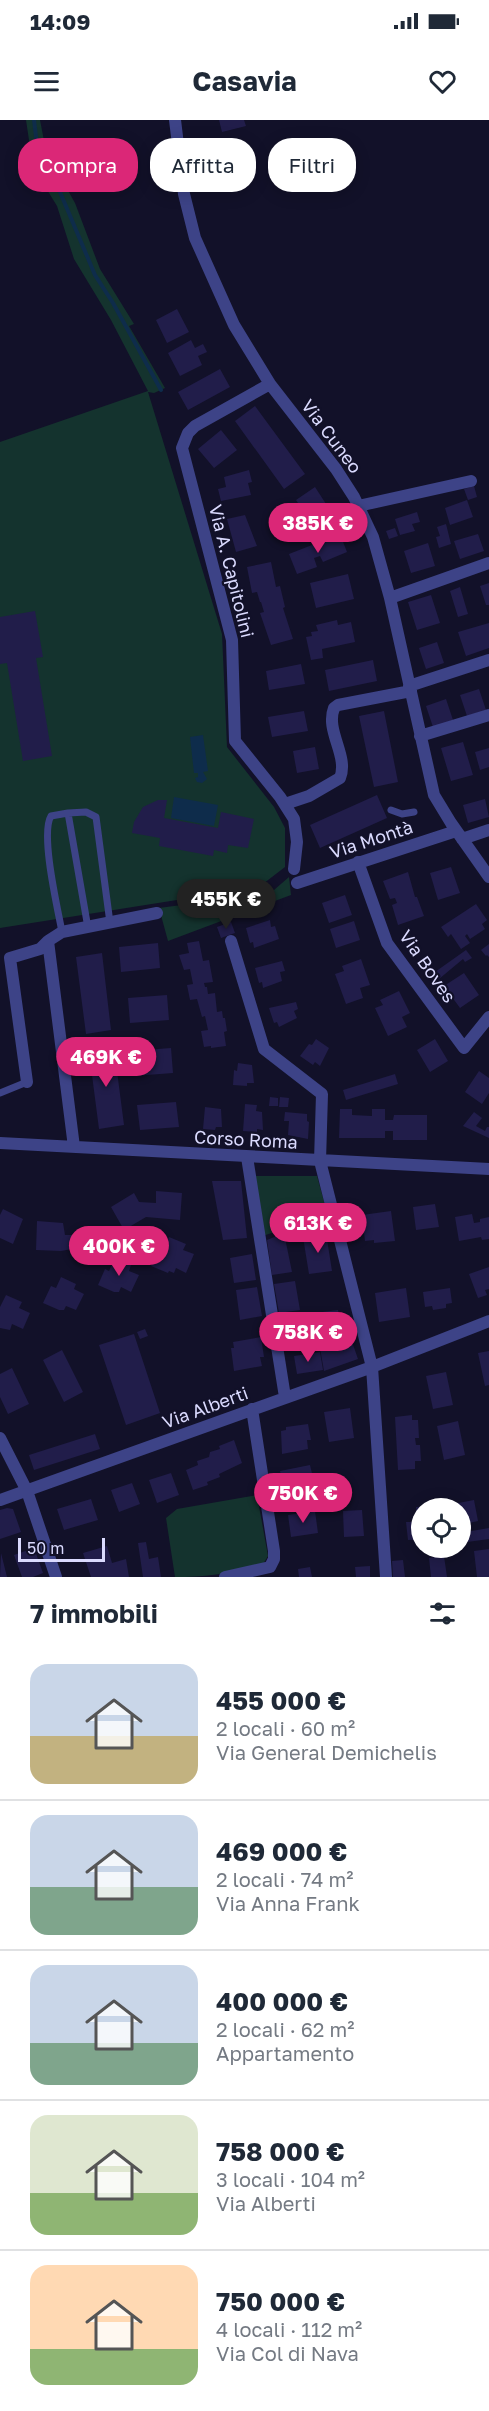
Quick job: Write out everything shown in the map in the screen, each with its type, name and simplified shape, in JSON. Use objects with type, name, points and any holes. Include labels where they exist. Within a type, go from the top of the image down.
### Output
[{"type":"street","name":"Via Cuneo","points":[[175,120],[184,194],[195,238],[234,325],[270,384],[336,469],[373,537],[390,598],[434,795],[489,877]]},
{"type":"street","name":"Via A. Capitolini","points":[[270,384],[195,426],[188,433],[182,448],[232,640],[235,741],[285,804],[294,819],[296,831],[294,869]]},
{"type":"street","points":[[358,506],[471,481]]},
{"type":"street","points":[[390,598],[489,563]]},
{"type":"street","points":[[285,804],[309,796],[340,778],[343,769],[332,721],[334,708],[338,705],[410,688],[489,660]]},
{"type":"street","points":[[420,736],[489,715]]},
{"type":"street","name":"Via Montà","points":[[297,882],[358,862],[459,835],[489,830]]},
{"type":"street","name":"Via Boves","points":[[358,862],[387,943],[464,1048],[489,1017]]},
{"type":"street","points":[[27,1082],[5,959],[40,949],[62,932],[157,913]]},
{"type":"street","points":[[48,941],[74,1147]]},
{"type":"street","points":[[231,941],[264,1049],[322,1094],[320,1161],[372,1367],[386,1577]]},
{"type":"street","name":"Corso Roma","points":[[0,1143],[489,1169]]},
{"type":"street","points":[[247,1157],[285,1397]]},
{"type":"street","name":"Via Alberti","points":[[0,1500],[372,1367],[489,1321]]},
{"type":"street","points":[[225,1577],[270,1567],[274,1559],[252,1409]]},
{"type":"street","points":[[0,1438],[27,1491],[56,1577]]},
{"type":"lane","points":[[391,810],[402,814],[414,812]]},
{"type":"lane","points":[[62,932],[48,851],[47,823],[51,816],[86,812],[96,817],[110,923]]},
{"type":"lane","points":[[68,813],[88,928]]},
{"type":"lane","points":[[0,1093],[27,1082]]},
{"type":"green space","points":[[26,120],[40,120],[43,138],[29,138]]},
{"type":"green space","points":[[48,192],[69,192],[100,269],[134,324],[129,326],[165,388],[154,393],[148,392],[222,634],[227,747],[274,807],[285,828],[285,867],[259,887],[0,928],[0,442],[148,391],[111,320],[74,259],[57,206]]},
{"type":"green space","points":[[289,877],[291,895],[168,941],[159,908],[249,896],[274,890]]},
{"type":"green space","points":[[254,1176],[317,1176],[328,1216],[262,1236]]},
{"type":"green space","points":[[257,1495],[268,1556],[263,1564],[220,1574],[175,1577],[166,1518],[177,1509]]},
{"type":"water","points":[[203,735],[208,771],[203,772],[207,779],[202,783],[197,782],[195,778],[198,777],[198,773],[194,773],[190,737]]},
{"type":"water","points":[[174,797],[218,805],[214,826],[171,818]]},
{"type":"building","points":[[219,120],[244,120],[246,126],[222,132]]},
{"type":"building","points":[[177,309],[189,332],[167,343],[156,320]]},
{"type":"building","points":[[191,340],[195,348],[203,344],[207,352],[198,356],[202,365],[180,376],[168,353]]},
{"type":"building","points":[[220,369],[230,387],[188,410],[178,392]]},
{"type":"building","points":[[255,406],[305,474],[284,489],[235,421]]},
{"type":"building","points":[[221,430],[237,450],[214,468],[198,449]]},
{"type":"building","points":[[249,470],[252,482],[248,483],[251,495],[221,501],[218,489],[226,487],[224,477]]},
{"type":"building","points":[[474,486],[477,497],[468,500],[464,489]]},
{"type":"building","points":[[315,487],[328,507],[280,537],[268,518],[286,506],[289,512],[300,506],[296,500]]},
{"type":"building","points":[[467,500],[473,517],[450,525],[445,508]]},
{"type":"building","points":[[417,512],[420,522],[412,524],[415,531],[400,535],[395,519]]},
{"type":"building","points":[[245,515],[257,546],[236,552],[227,519]]},
{"type":"building","points":[[446,524],[451,544],[439,548],[436,537],[440,536],[437,527]]},
{"type":"building","points":[[395,528],[398,536],[389,539],[386,531]]},
{"type":"building","points":[[340,534],[347,552],[323,562],[320,556],[314,558],[317,567],[297,574],[289,554]]},
{"type":"building","points":[[478,534],[484,551],[460,559],[454,541]]},
{"type":"building","points":[[428,543],[435,566],[411,573],[404,551]]},
{"type":"building","points":[[271,562],[276,587],[280,586],[285,607],[283,608],[293,639],[271,645],[260,613],[264,612],[261,602],[257,592],[252,593],[247,567]]},
{"type":"building","points":[[348,574],[354,599],[316,608],[310,583]]},
{"type":"building","points":[[489,583],[489,605],[486,605],[480,586]]},
{"type":"building","points":[[460,587],[468,614],[458,617],[450,591]]},
{"type":"building","points":[[431,595],[440,623],[417,630],[408,602]]},
{"type":"building","points":[[35,611],[43,657],[36,658],[52,756],[23,761],[7,663],[0,664],[0,617]]},
{"type":"building","points":[[337,620],[338,625],[351,622],[355,642],[322,649],[323,658],[311,660],[306,637],[312,636],[311,632],[318,631],[316,625]]},
{"type":"building","points":[[489,623],[489,648],[466,656],[458,632]]},
{"type":"building","points":[[437,642],[444,663],[426,669],[419,648]]},
{"type":"building","points":[[373,660],[377,681],[329,691],[325,670]]},
{"type":"building","points":[[301,664],[305,684],[269,690],[266,671]]},
{"type":"building","points":[[479,689],[486,710],[467,716],[460,695]]},
{"type":"building","points":[[446,699],[453,720],[433,727],[426,706]]},
{"type":"building","points":[[304,711],[308,731],[272,737],[268,717]]},
{"type":"building","points":[[384,711],[398,782],[374,787],[359,716]]},
{"type":"building","points":[[463,742],[473,775],[451,781],[441,748]]},
{"type":"building","points":[[315,747],[319,769],[297,773],[293,751]]},
{"type":"building","points":[[489,748],[489,767],[480,770],[475,752]]},
{"type":"building","points":[[377,795],[387,818],[320,848],[310,825]]},
{"type":"building","points":[[485,799],[489,817],[468,823],[463,805]]},
{"type":"building","points":[[158,800],[167,800],[164,818],[218,828],[221,812],[254,819],[248,848],[228,845],[227,853],[214,850],[213,856],[159,846],[160,838],[132,833],[134,822],[143,807]]},
{"type":"building","points":[[451,867],[460,893],[438,900],[430,873]]},
{"type":"building","points":[[408,872],[415,897],[417,897],[424,916],[398,925],[392,905],[397,903],[395,898],[390,899],[383,881]]},
{"type":"building","points":[[345,895],[352,915],[329,923],[322,903]]},
{"type":"building","points":[[476,904],[487,920],[482,924],[485,929],[470,939],[467,934],[465,936],[470,943],[461,949],[451,934],[448,937],[441,927]]},
{"type":"building","points":[[270,920],[271,927],[275,926],[279,939],[254,948],[253,942],[250,943],[246,928]]},
{"type":"building","points":[[354,921],[360,940],[336,948],[330,929]]},
{"type":"building","points":[[231,922],[235,933],[221,938],[217,927]]},
{"type":"building","points":[[199,941],[203,961],[209,960],[213,982],[204,983],[205,987],[207,987],[208,994],[215,993],[217,1012],[222,1011],[223,1018],[225,1018],[226,1046],[204,1047],[201,1031],[208,1030],[205,1016],[202,1017],[197,999],[190,1000],[187,985],[193,984],[190,969],[184,970],[179,955],[189,953],[187,943]]},
{"type":"building","points":[[158,943],[160,968],[121,972],[119,947]]},
{"type":"building","points":[[489,944],[489,957],[481,950]]},
{"type":"building","points":[[466,950],[472,958],[465,962],[463,959],[439,979],[435,972]]},
{"type":"building","points":[[102,953],[111,1030],[86,1034],[76,957]]},
{"type":"building","points":[[361,959],[370,985],[360,988],[363,998],[346,1004],[335,974],[344,971],[342,966]]},
{"type":"building","points":[[282,961],[285,971],[280,972],[282,981],[263,988],[262,982],[259,983],[255,968]]},
{"type":"building","points":[[464,973],[479,995],[460,1008],[444,986]]},
{"type":"building","points":[[399,991],[410,1013],[402,1017],[407,1027],[388,1036],[375,1008],[383,1005],[380,1000]]},
{"type":"building","points":[[167,995],[169,1020],[130,1023],[128,998]]},
{"type":"building","points":[[296,1002],[298,1009],[294,1011],[297,1018],[279,1027],[277,1022],[274,1023],[269,1008]]},
{"type":"building","points":[[316,1039],[329,1048],[320,1066],[315,1062],[313,1065],[300,1056]]},
{"type":"building","points":[[435,1039],[448,1061],[430,1072],[417,1050]]},
{"type":"building","points":[[114,1048],[124,1125],[99,1129],[89,1052]]},
{"type":"building","points":[[171,1048],[173,1073],[134,1076],[132,1051]]},
{"type":"building","points":[[238,1063],[252,1065],[254,1083],[247,1083],[247,1086],[233,1085],[234,1070],[237,1071]]},
{"type":"building","points":[[479,1071],[489,1078],[489,1093],[482,1104],[465,1092]]},
{"type":"building","points":[[395,1074],[398,1084],[346,1100],[343,1090]]},
{"type":"building","points":[[270,1097],[278,1098],[278,1106],[269,1106]]},
{"type":"building","points":[[280,1097],[289,1098],[288,1107],[279,1107]]},
{"type":"building","points":[[176,1102],[179,1127],[140,1130],[137,1105]]},
{"type":"building","points":[[245,1104],[257,1105],[256,1111],[262,1112],[263,1130],[243,1131]]},
{"type":"building","points":[[205,1107],[221,1109],[222,1127],[216,1127],[215,1130],[203,1129]]},
{"type":"building","points":[[340,1109],[352,1109],[352,1115],[372,1116],[372,1109],[385,1109],[385,1120],[393,1120],[394,1115],[427,1115],[427,1140],[393,1140],[393,1131],[385,1131],[385,1138],[339,1138]]},
{"type":"building","points":[[285,1112],[307,1114],[308,1139],[288,1135],[289,1121],[284,1121]]},
{"type":"building","points":[[474,1112],[482,1118],[476,1126],[485,1131],[489,1127],[489,1138],[463,1126]]},
{"type":"building","points":[[212,1181],[241,1181],[247,1238],[223,1240]]},
{"type":"building","points":[[156,1191],[182,1193],[180,1220],[146,1217],[124,1230],[111,1207],[134,1193],[139,1202],[156,1203]]},
{"type":"building","points":[[435,1204],[439,1227],[416,1230],[413,1207]]},
{"type":"building","points":[[3,1209],[23,1219],[13,1244],[0,1238],[0,1215]]},
{"type":"building","points":[[391,1211],[395,1241],[374,1243],[374,1240],[365,1241],[362,1215]]},
{"type":"building","points":[[472,1214],[474,1223],[489,1217],[489,1239],[482,1240],[481,1237],[459,1241],[455,1217]]},
{"type":"building","points":[[37,1221],[63,1223],[65,1235],[82,1235],[83,1247],[61,1251],[36,1250]]},
{"type":"building","points":[[284,1233],[292,1272],[272,1275],[267,1240]]},
{"type":"building","points":[[326,1233],[332,1271],[309,1274],[303,1237]]},
{"type":"building","points":[[169,1237],[186,1244],[183,1250],[194,1254],[186,1273],[176,1268],[174,1273],[169,1271],[168,1273],[151,1266],[160,1246],[165,1248]]},
{"type":"building","points":[[252,1254],[256,1280],[234,1283],[230,1258]]},
{"type":"building","points":[[115,1258],[131,1265],[129,1271],[139,1275],[131,1292],[121,1287],[119,1292],[114,1292],[98,1285],[105,1269],[109,1271]]},
{"type":"building","points":[[489,1267],[489,1289],[485,1290],[487,1295],[478,1298],[469,1274]]},
{"type":"building","points":[[61,1277],[76,1284],[74,1289],[84,1294],[76,1310],[66,1306],[64,1310],[59,1310],[43,1303],[51,1286],[56,1288]]},
{"type":"building","points":[[295,1281],[300,1310],[279,1313],[274,1284]]},
{"type":"building","points":[[257,1287],[262,1316],[240,1320],[236,1290]]},
{"type":"building","points":[[406,1288],[410,1317],[379,1322],[375,1293]]},
{"type":"building","points":[[450,1288],[452,1303],[446,1304],[446,1308],[433,1310],[432,1306],[425,1307],[423,1292]]},
{"type":"building","points":[[6,1295],[22,1302],[19,1308],[30,1313],[23,1329],[12,1324],[10,1330],[0,1328],[0,1307]]},
{"type":"building","points":[[338,1310],[340,1318],[327,1320],[330,1336],[319,1338],[317,1322],[307,1323],[306,1314]]},
{"type":"building","points":[[145,1329],[148,1336],[140,1339],[137,1332]]},
{"type":"building","points":[[134,1334],[160,1413],[126,1425],[99,1345]]},
{"type":"building","points":[[350,1336],[358,1359],[324,1371],[320,1348]]},
{"type":"building","points":[[261,1337],[264,1357],[260,1357],[262,1366],[234,1371],[231,1348],[234,1348],[233,1342]]},
{"type":"building","points":[[62,1350],[83,1392],[64,1402],[43,1360]]},
{"type":"building","points":[[489,1351],[489,1385],[485,1386],[478,1353]]},
{"type":"building","points":[[320,1352],[323,1370],[297,1374],[294,1356]]},
{"type":"building","points":[[12,1368],[29,1404],[8,1414],[0,1397],[0,1374]]},
{"type":"building","points":[[446,1372],[453,1405],[433,1409],[426,1376]]},
{"type":"building","points":[[350,1408],[354,1438],[329,1442],[324,1412]]},
{"type":"building","points":[[412,1415],[412,1420],[418,1420],[419,1438],[415,1438],[416,1445],[420,1445],[421,1461],[415,1461],[415,1469],[398,1470],[395,1417]]},
{"type":"building","points":[[458,1421],[465,1455],[444,1460],[437,1426]]},
{"type":"building","points":[[308,1424],[311,1440],[307,1440],[308,1449],[282,1454],[281,1431],[286,1430],[286,1427]]},
{"type":"building","points":[[95,1434],[100,1449],[34,1470],[29,1455]]},
{"type":"building","points":[[234,1440],[242,1463],[219,1474],[220,1477],[207,1482],[208,1485],[193,1490],[186,1470],[198,1465],[197,1461],[209,1457],[210,1452],[220,1449],[219,1446]]},
{"type":"building","points":[[310,1465],[315,1486],[284,1492],[280,1471]]},
{"type":"building","points":[[171,1473],[179,1495],[157,1503],[149,1480]]},
{"type":"building","points":[[132,1483],[140,1504],[119,1512],[111,1490]]},
{"type":"building","points":[[91,1499],[98,1520],[64,1530],[57,1509]]},
{"type":"building","points":[[474,1500],[478,1521],[471,1523],[471,1501]]},
{"type":"building","points":[[13,1509],[21,1532],[0,1539],[0,1510]]},
{"type":"building","points":[[362,1510],[364,1536],[344,1537],[343,1511]]},
{"type":"building","points":[[315,1511],[318,1533],[291,1537],[288,1515]]},
{"type":"building","points":[[406,1522],[411,1522],[411,1540],[408,1540]]},
{"type":"building","points":[[489,1528],[489,1539],[471,1541],[471,1531]]},
{"type":"building","points":[[146,1542],[149,1559],[158,1557],[161,1577],[143,1577],[138,1543]]},
{"type":"building","points":[[107,1546],[112,1563],[126,1559],[129,1577],[91,1577],[83,1553]]},
{"type":"building","points":[[34,1548],[43,1573],[33,1577],[22,1577],[14,1555]]},
{"type":"building","points":[[489,1549],[489,1577],[477,1577],[474,1551]]},
{"type":"building","points":[[1,1553],[7,1577],[0,1577]]},
{"type":"building","points":[[429,1558],[444,1558],[447,1577],[431,1577]]},
{"type":"building","points":[[403,1560],[405,1577],[393,1577],[392,1561]]},
{"type":"building","points":[[370,1566],[370,1577],[356,1577],[355,1567]]},
{"type":"building","points":[[310,1567],[312,1577],[299,1577],[298,1569]]},
{"type":"waterway","points":[[34,120],[38,153],[60,192],[95,275],[161,390]]}]
